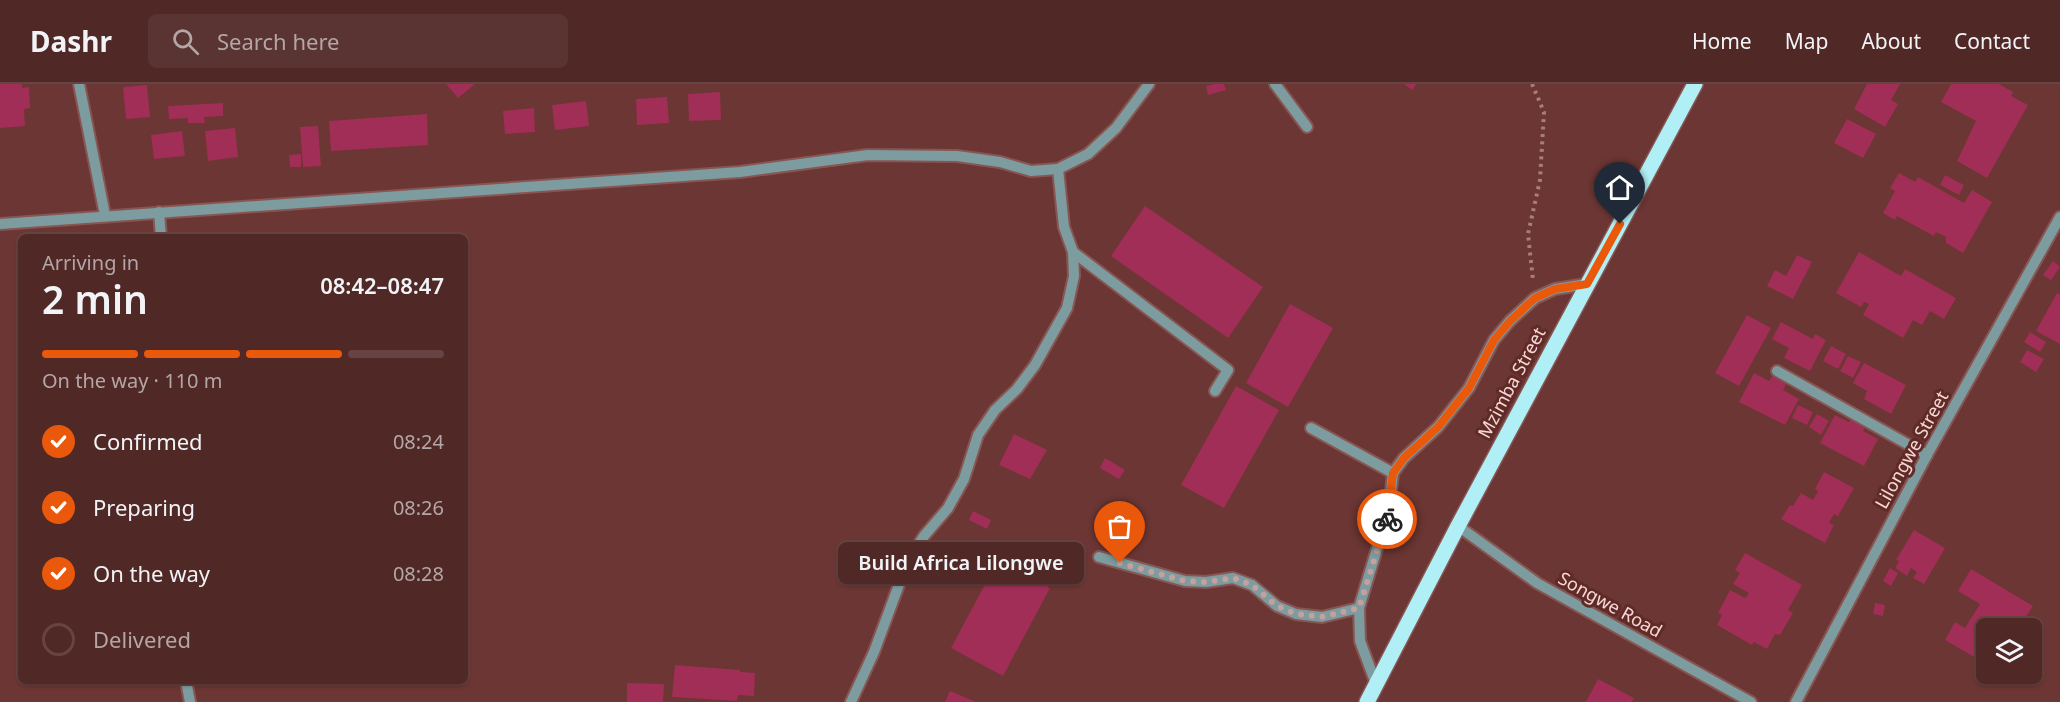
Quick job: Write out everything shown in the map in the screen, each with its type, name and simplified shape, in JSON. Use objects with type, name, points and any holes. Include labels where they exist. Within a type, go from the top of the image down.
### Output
[{"type":"main road","name":"Mzimba Street","points":[[1367,702],[1458,526],[1695,84]]},
{"type":"street","points":[[79,84],[105,215]]},
{"type":"street","points":[[0,224],[740,172],[868,155],[957,156],[1000,162],[1031,171],[1058,169],[1088,153],[1116,128],[1149,84]]},
{"type":"street","points":[[1275,84],[1307,127]]},
{"type":"street","points":[[851,702],[874,652],[907,563],[924,536],[948,508],[964,479],[978,435],[995,410],[1017,389],[1035,365],[1066,308],[1074,276],[1073,252],[1064,227],[1058,169]]},
{"type":"street","points":[[159,212],[160,234]]},
{"type":"street","name":"Lilongwe Street","points":[[1796,702],[1927,455],[2060,217]]},
{"type":"street","points":[[1073,252],[1228,370],[1215,391]]},
{"type":"street","points":[[1376,684],[1360,641],[1359,608],[1389,509],[1393,473],[1404,458],[1438,427],[1469,388],[1494,340],[1510,321],[1535,298],[1555,289],[1587,284]]},
{"type":"street","points":[[1777,371],[1927,455]]},
{"type":"street","points":[[1311,429],[1393,473]]},
{"type":"street","name":"Songwe Road","points":[[1458,526],[1537,583],[1751,702]]},
{"type":"street","points":[[1099,557],[1185,581],[1206,582],[1233,578],[1252,585],[1277,606],[1296,614],[1322,617],[1359,608]]},
{"type":"street","points":[[187,684],[190,702]]},
{"type":"path","points":[[1532,84],[1544,112],[1540,180],[1528,234],[1535,298]]},
{"type":"building","points":[[0,84],[22,84],[22,88],[29,87],[30,108],[24,109],[25,126],[0,128]]},
{"type":"building","points":[[446,84],[475,84],[458,98]]},
{"type":"building","points":[[1224,84],[1226,90],[1208,95],[1206,86]]},
{"type":"building","points":[[1404,84],[1416,84],[1412,90]]},
{"type":"building","points":[[1867,84],[1900,84],[1891,100],[1898,104],[1885,127],[1854,109]]},
{"type":"building","points":[[1951,84],[1999,84],[2013,92],[2011,96],[2028,105],[1987,178],[1957,161],[1976,121],[1941,102]]},
{"type":"building","points":[[147,85],[150,117],[126,119],[123,87]]},
{"type":"building","points":[[720,92],[721,120],[689,121],[688,94]]},
{"type":"building","points":[[667,97],[669,123],[637,125],[636,99]]},
{"type":"building","points":[[586,101],[589,126],[555,130],[552,105]]},
{"type":"building","points":[[223,103],[223,116],[204,117],[205,123],[188,123],[188,118],[169,119],[168,106]]},
{"type":"building","points":[[534,108],[535,132],[505,134],[503,111]]},
{"type":"building","points":[[427,114],[428,145],[331,151],[329,121]]},
{"type":"building","points":[[1847,119],[1876,134],[1863,158],[1834,143]]},
{"type":"building","points":[[318,126],[321,166],[303,167],[300,127]]},
{"type":"building","points":[[235,128],[238,157],[208,161],[205,131]]},
{"type":"building","points":[[182,131],[185,156],[154,159],[151,135]]},
{"type":"building","points":[[301,154],[301,167],[290,167],[289,155]]},
{"type":"building","points":[[1899,173],[1915,182],[1918,177],[1964,203],[1972,190],[1992,202],[1963,253],[1946,243],[1946,237],[1936,232],[1934,236],[1897,216],[1895,220],[1883,213],[1895,191],[1890,188]]},
{"type":"building","points":[[1945,175],[1964,185],[1959,195],[1940,185]]},
{"type":"building","points":[[1145,206],[1263,287],[1228,338],[1111,256]]},
{"type":"building","points":[[1859,252],[1901,276],[1905,269],[1956,298],[1944,319],[1930,311],[1922,325],[1913,320],[1903,338],[1863,315],[1869,304],[1864,302],[1861,307],[1836,293]]},
{"type":"building","points":[[1797,255],[1812,262],[1793,299],[1767,286],[1775,270],[1786,276]]},
{"type":"building","points":[[2053,261],[2060,267],[2051,280],[2043,275]]},
{"type":"building","points":[[2057,293],[2060,295],[2060,344],[2036,331]]},
{"type":"building","points":[[1290,304],[1333,328],[1288,407],[1246,383]]},
{"type":"building","points":[[1747,315],[1771,328],[1739,386],[1715,373]]},
{"type":"building","points":[[1781,322],[1813,339],[1815,334],[1826,340],[1810,371],[1784,358],[1789,348],[1772,339]]},
{"type":"building","points":[[2030,332],[2046,342],[2040,352],[2024,342]]},
{"type":"building","points":[[1831,346],[1846,354],[1838,369],[1823,361]]},
{"type":"building","points":[[2027,350],[2044,359],[2036,372],[2020,362]]},
{"type":"building","points":[[1848,356],[1861,362],[1853,378],[1840,371]]},
{"type":"building","points":[[1864,363],[1906,385],[1891,414],[1864,399],[1867,391],[1853,383]]},
{"type":"building","points":[[1754,373],[1769,381],[1772,376],[1786,384],[1783,390],[1799,399],[1785,425],[1739,402]]},
{"type":"building","points":[[1236,386],[1279,410],[1224,508],[1181,485]]},
{"type":"building","points":[[1798,405],[1813,412],[1807,425],[1792,418]]},
{"type":"building","points":[[1817,414],[1829,421],[1821,435],[1809,427]]},
{"type":"building","points":[[1835,415],[1849,422],[1851,418],[1866,425],[1863,431],[1878,439],[1864,466],[1820,443]]},
{"type":"building","points":[[1014,434],[1047,450],[1030,479],[999,465]]},
{"type":"building","points":[[1105,458],[1125,470],[1119,479],[1100,468]]},
{"type":"building","points":[[1824,472],[1854,488],[1838,516],[1834,514],[1829,523],[1834,525],[1825,543],[1781,519],[1801,493],[1813,500],[1818,491],[1815,489]]},
{"type":"building","points":[[973,511],[991,520],[987,529],[969,520]]},
{"type":"building","points":[[1914,530],[1945,548],[1924,584],[1913,578],[1917,572],[1911,568],[1907,576],[1895,568],[1899,561],[1896,560]]},
{"type":"building","points":[[1745,553],[1802,585],[1788,610],[1793,613],[1780,635],[1775,634],[1767,649],[1754,642],[1752,645],[1717,625],[1722,615],[1718,613],[1730,590],[1745,598],[1749,593],[1733,584],[1740,573],[1735,570]]},
{"type":"building","points":[[998,560],[1050,588],[1003,676],[951,648]]},
{"type":"building","points":[[1890,568],[1898,573],[1891,586],[1883,581]]},
{"type":"building","points":[[1971,569],[2033,606],[2025,618],[1976,618],[1976,658],[1945,640],[1955,622],[1965,628],[1980,604],[1958,591]]},
{"type":"building","points":[[1875,603],[1885,605],[1883,616],[1873,614]]},
{"type":"building","points":[[675,665],[755,673],[754,696],[738,695],[737,701],[672,697]]},
{"type":"building","points":[[1598,679],[1634,698],[1632,702],[1586,702]]},
{"type":"building","points":[[627,683],[664,684],[663,702],[627,702]]},
{"type":"building","points":[[950,691],[976,702],[945,702]]},
{"type":"way so far","points":[[1120,563],[1185,581],[1206,582],[1233,578],[1252,585],[1277,606],[1296,614],[1322,617],[1359,608],[1387,519]]},
{"type":"place","name":"Build Africa Lilongwe","points":[[1120,563]]},
{"type":"route","points":[[1387,519],[1393,473],[1404,458],[1438,427],[1469,388],[1494,340],[1510,321],[1535,298],[1555,289],[1587,284],[1620,224]]}]
